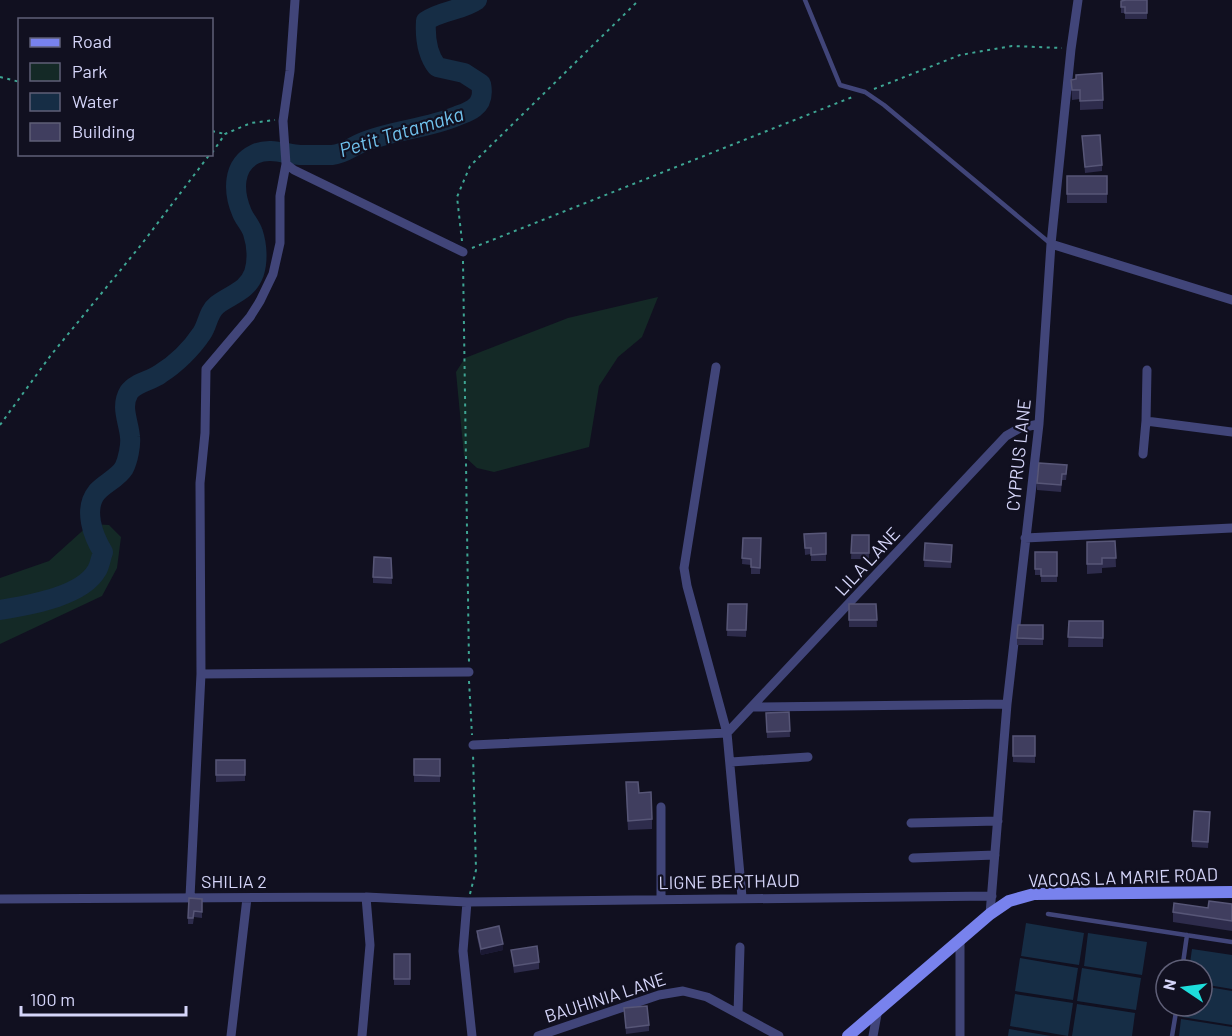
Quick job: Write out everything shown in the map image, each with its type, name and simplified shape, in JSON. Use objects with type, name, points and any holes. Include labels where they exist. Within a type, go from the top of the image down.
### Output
[{"type":"main road","name":"VACOAS LA MARIE ROAD","points":[[848,1036],[960,939],[1009,901],[1034,894],[1232,892]]},
{"type":"street","points":[[190,897],[201,674],[200,483],[205,433],[206,369],[250,317],[261,301],[273,274],[280,243],[280,196],[286,164],[283,121],[290,71],[295,0]]},
{"type":"street","name":"CYPRUS LANE","points":[[990,914],[1007,704],[1039,424],[1051,244],[1077,0]]},
{"type":"street","points":[[286,164],[294,170],[463,252]]},
{"type":"street","points":[[1051,244],[1232,300]]},
{"type":"street","points":[[716,367],[684,568],[727,733],[742,897]]},
{"type":"street","points":[[1143,454],[1147,370]]},
{"type":"street","points":[[1146,422],[1232,432]]},
{"type":"street","name":"LILA LANE","points":[[727,733],[1006,436],[1020,428],[1039,424]]},
{"type":"street","points":[[1025,538],[1232,528]]},
{"type":"street","points":[[201,674],[469,672]]},
{"type":"street","points":[[754,706],[1007,704]]},
{"type":"street","points":[[472,745],[727,733]]},
{"type":"street","points":[[731,762],[808,757]]},
{"type":"street","points":[[661,807],[661,899]]},
{"type":"street","points":[[911,823],[998,821]]},
{"type":"street","points":[[913,858],[995,855]]},
{"type":"street","name":"LIGNE BERTHAUD","points":[[467,902],[742,897],[992,896]]},
{"type":"street","points":[[362,1036],[370,945],[366,897]]},
{"type":"street","name":"SHILIA 2","points":[[0,899],[366,897],[467,902]]},
{"type":"street","points":[[231,1036],[247,898]]},
{"type":"street","points":[[467,902],[463,951],[472,1036]]},
{"type":"street","points":[[960,939],[960,1036]]},
{"type":"street","points":[[738,1012],[740,946]]},
{"type":"street","name":"BAUHINIA LANE","points":[[538,1036],[659,995],[683,991],[707,997],[779,1036]]},
{"type":"street","points":[[873,1036],[878,1009]]},
{"type":"lane","points":[[805,0],[840,85],[865,92],[884,105],[1051,244]]},
{"type":"lane","points":[[1048,914],[1232,942]]},
{"type":"lane","points":[[1184,958],[1187,935]]},
{"type":"lane","points":[[1173,1036],[1175,1018]]},
{"type":"path","points":[[467,902],[476,870],[469,672],[463,252],[458,197],[470,166],[639,0]]},
{"type":"path","points":[[463,252],[960,55],[1012,46],[1071,49]]},
{"type":"path","points":[[0,77],[18,82]]},
{"type":"path","points":[[213,151],[225,134],[267,119],[283,121]]},
{"type":"path","points":[[213,131],[225,134]]},
{"type":"path","points":[[0,425],[51,355],[110,285],[209,156]]},
{"type":"green space","points":[[658,297],[642,337],[618,357],[599,386],[589,447],[494,472],[477,468],[464,456],[456,372],[465,358],[568,318]]},
{"type":"green space","points":[[90,524],[109,525],[121,537],[117,568],[102,596],[0,644],[0,578],[49,561]]},
{"type":"water","points":[[1026,923],[1084,933],[1079,965],[1021,956]]},
{"type":"water","points":[[1088,933],[1147,942],[1142,975],[1084,966]]},
{"type":"water","points":[[1192,949],[1232,955],[1232,989],[1214,986],[1214,958],[1191,958]]},
{"type":"water","points":[[1020,958],[1078,968],[1073,1000],[1015,991]]},
{"type":"water","points":[[1082,968],[1141,978],[1136,1010],[1077,1001]]},
{"type":"water","points":[[1214,988],[1232,991],[1232,1025],[1188,1018],[1214,1018]]},
{"type":"water","points":[[1015,994],[1073,1003],[1068,1036],[1010,1026]]},
{"type":"water","points":[[1077,1004],[1135,1013],[1132,1036],[1072,1036]]},
{"type":"water","points":[[1181,1019],[1232,1027],[1232,1036],[1179,1036]]},
{"type":"water","points":[[1009,1029],[1051,1036],[1008,1036]]},
{"type":"building","points":[[1147,0],[1147,13],[1125,13],[1125,7],[1121,7],[1121,1]]},
{"type":"building","points":[[1102,73],[1103,100],[1080,101],[1080,90],[1072,90],[1071,80],[1076,79],[1076,75]]},
{"type":"building","points":[[1100,135],[1102,165],[1085,167],[1082,136]]},
{"type":"building","points":[[1067,176],[1107,176],[1107,194],[1067,194]]},
{"type":"building","points":[[1039,463],[1067,465],[1066,474],[1062,474],[1061,485],[1037,483]]},
{"type":"building","points":[[826,533],[826,554],[811,555],[811,548],[805,548],[804,534]]},
{"type":"building","points":[[852,535],[869,535],[869,553],[851,553]]},
{"type":"building","points":[[743,538],[761,538],[760,568],[751,567],[751,559],[742,558]]},
{"type":"building","points":[[1115,541],[1116,558],[1102,558],[1102,564],[1087,564],[1087,542]]},
{"type":"building","points":[[925,543],[952,545],[951,562],[924,560]]},
{"type":"building","points":[[1035,552],[1057,552],[1057,576],[1041,576],[1041,569],[1035,569]]},
{"type":"building","points":[[374,557],[391,558],[392,578],[373,577]]},
{"type":"building","points":[[728,604],[747,604],[746,630],[727,630]]},
{"type":"building","points":[[849,604],[876,604],[877,620],[849,620]]},
{"type":"building","points":[[1069,621],[1103,621],[1103,638],[1068,637]]},
{"type":"building","points":[[1018,625],[1043,625],[1043,639],[1017,638]]},
{"type":"building","points":[[789,712],[790,731],[767,732],[766,713]]},
{"type":"building","points":[[1013,736],[1035,736],[1035,756],[1013,756]]},
{"type":"building","points":[[414,759],[440,759],[440,776],[414,775]]},
{"type":"building","points":[[216,760],[245,760],[245,775],[216,775]]},
{"type":"building","points":[[626,782],[638,782],[639,793],[651,792],[652,819],[628,821]]},
{"type":"building","points":[[1194,811],[1210,812],[1208,842],[1192,841]]},
{"type":"building","points":[[189,898],[202,899],[202,912],[194,911],[193,918],[188,918]]},
{"type":"building","points":[[1209,901],[1232,904],[1232,921],[1173,912],[1174,903],[1208,908]]},
{"type":"building","points":[[499,926],[503,944],[481,949],[477,931]]},
{"type":"building","points":[[537,946],[539,962],[514,966],[511,950]]},
{"type":"building","points":[[394,954],[410,954],[410,979],[394,979]]},
{"type":"building","points":[[647,1006],[649,1025],[626,1028],[624,1008]]},
{"type":"waterway","name":"Petit Tatamaka","points":[[0,610],[39,602],[67,593],[90,579],[97,570],[103,552],[93,530],[91,506],[97,492],[121,472],[127,461],[130,440],[125,403],[129,392],[166,370],[183,355],[202,333],[214,308],[243,289],[254,273],[256,258],[254,238],[239,205],[236,188],[238,172],[242,165],[255,154],[266,151],[300,155],[332,155],[344,152],[373,139],[466,113],[477,106],[482,94],[481,84],[464,73],[437,67],[427,45],[426,33],[426,21],[477,0]]}]
